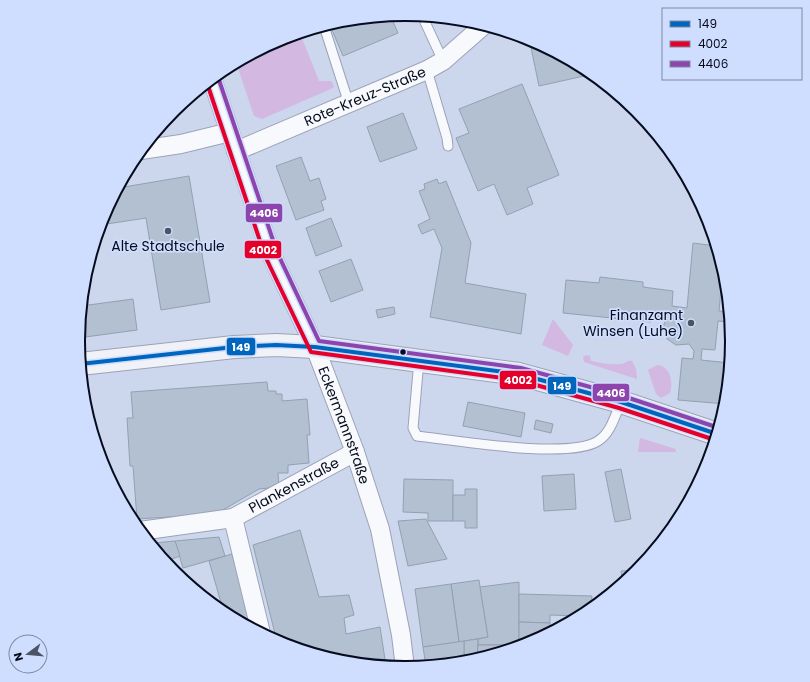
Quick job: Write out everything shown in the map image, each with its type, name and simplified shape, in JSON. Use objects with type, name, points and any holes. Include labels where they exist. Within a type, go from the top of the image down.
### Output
[{"type":"main road","points":[[86,363],[234,347],[276,345],[315,347],[519,374],[621,402],[712,432]]},
{"type":"street","name":"Rote-Kreuz-Straße","points":[[236,151],[426,70],[443,61],[479,30]]},
{"type":"street","name":"Eckermannstraße","points":[[214,84],[271,254],[315,347],[355,452],[380,529],[401,635],[404,661]]},
{"type":"street","points":[[149,149],[181,144],[230,132]]},
{"type":"street","name":"Plankenstraße","points":[[147,530],[233,518],[355,452]]},
{"type":"street","name":"Plankenstraße","points":[[233,518],[259,626]]},
{"type":"lane","points":[[425,22],[443,61]]},
{"type":"lane","points":[[326,31],[348,104]]},
{"type":"lane","points":[[426,70],[447,138],[448,146]]},
{"type":"lane","points":[[419,360],[413,428],[416,436],[524,449],[572,448],[590,444],[602,438],[608,432],[621,402]]},
{"type":"shaded area","points":[[302,38],[319,81],[331,81],[334,86],[333,88],[262,119],[254,116],[238,68],[263,54]]},
{"type":"shaded area","points":[[553,319],[573,345],[568,356],[542,345]]},
{"type":"shaded area","points":[[586,355],[590,356],[591,361],[606,364],[622,364],[632,361],[636,369],[637,379],[584,362],[583,357]]},
{"type":"shaded area","points":[[657,365],[665,368],[671,380],[670,393],[661,398],[656,394],[648,370]]},
{"type":"shaded area","points":[[640,438],[676,449],[676,452],[638,452]]},
{"type":"building","points":[[393,22],[398,33],[343,56],[332,30],[363,24]]},
{"type":"building","points":[[531,47],[547,54],[584,76],[539,86]]},
{"type":"building","points":[[522,84],[559,175],[527,188],[533,204],[507,215],[494,184],[478,191],[456,138],[469,133],[459,109]]},
{"type":"building","points":[[403,113],[417,149],[380,162],[367,127]]},
{"type":"building","points":[[301,157],[310,181],[319,178],[326,199],[321,201],[324,210],[296,220],[276,166]]},
{"type":"building","points":[[189,176],[210,302],[161,310],[146,218],[107,224],[125,187]]},
{"type":"building","points":[[437,179],[439,184],[446,181],[471,243],[465,283],[526,294],[521,334],[430,317],[442,248],[434,229],[422,234],[418,225],[430,219],[419,191],[425,189],[424,184]]},
{"type":"building","points":[[331,218],[342,246],[316,256],[306,228]]},
{"type":"building","name":"Finanzamt Winsen (Luhe)","points":[[693,243],[710,245],[721,291],[719,311],[723,311],[724,322],[718,321],[715,350],[702,349],[701,360],[724,362],[719,403],[678,400],[682,358],[693,359],[694,351],[689,344],[676,345],[667,339],[664,324],[667,317],[652,316],[651,322],[563,313],[566,280],[599,283],[600,277],[643,282],[643,287],[673,291],[672,306],[687,308]]},
{"type":"building","points":[[351,259],[363,290],[331,302],[319,271]]},
{"type":"building","points":[[133,299],[137,330],[85,337],[87,305]]},
{"type":"building","points":[[394,307],[395,314],[378,318],[376,310]]},
{"type":"building","points":[[267,382],[268,391],[276,391],[276,394],[282,394],[282,401],[307,399],[310,435],[307,435],[309,463],[288,465],[288,473],[278,473],[279,487],[259,489],[216,514],[139,519],[137,515],[133,466],[130,466],[127,418],[133,418],[131,392]]},
{"type":"building","points":[[468,402],[525,413],[521,437],[463,426]]},
{"type":"building","points":[[536,420],[553,424],[551,433],[534,429]]},
{"type":"building","points":[[621,469],[631,519],[615,522],[605,472]]},
{"type":"building","points":[[574,474],[576,509],[544,511],[542,476]]},
{"type":"building","points":[[404,479],[453,480],[453,521],[428,521],[428,513],[403,512]]},
{"type":"building","points":[[465,489],[477,489],[477,528],[465,528],[465,521],[453,521],[453,495],[465,495]]},
{"type":"building","points":[[426,519],[447,559],[408,566],[398,521]]},
{"type":"building","points":[[300,530],[319,597],[349,595],[354,615],[344,618],[346,634],[380,627],[385,660],[343,655],[322,650],[275,633],[253,545]]},
{"type":"building","points":[[219,537],[225,556],[183,568],[175,541]]},
{"type":"building","points":[[175,541],[180,556],[172,560],[156,543]]},
{"type":"building","points":[[232,554],[252,622],[221,603],[209,561]]},
{"type":"building","points":[[621,571],[627,571],[622,576]]},
{"type":"building","points":[[479,580],[488,637],[459,642],[451,584]]},
{"type":"building","points":[[519,582],[519,640],[505,645],[478,645],[478,639],[488,637],[480,587]]},
{"type":"building","points":[[451,584],[459,642],[423,647],[415,589]]},
{"type":"building","points":[[519,594],[592,596],[592,601],[569,616],[550,615],[550,623],[519,622]]},
{"type":"building","points":[[519,622],[550,623],[550,626],[547,628],[519,640]]},
{"type":"building","points":[[478,639],[477,653],[464,655],[464,641]]},
{"type":"building","points":[[464,641],[464,655],[425,660],[423,647]]},
{"type":"building","points":[[478,645],[505,645],[488,650],[477,653]]},
{"type":"transit line","name":"4406","points":[[219,81],[277,252],[319,341],[521,368],[623,396],[713,426]]},
{"type":"transit line","name":"4002","points":[[209,88],[265,256],[311,352],[518,380],[619,408],[710,438]]},
{"type":"transit line","name":"149","points":[[86,363],[234,347],[276,345],[315,347],[519,374],[621,402],[712,432]]},
{"type":"place","name":"Alte Stadtschule","points":[[168,231]]},
{"type":"place","name":"Finanzamt Winsen (Luhe)","points":[[691,323]]}]
